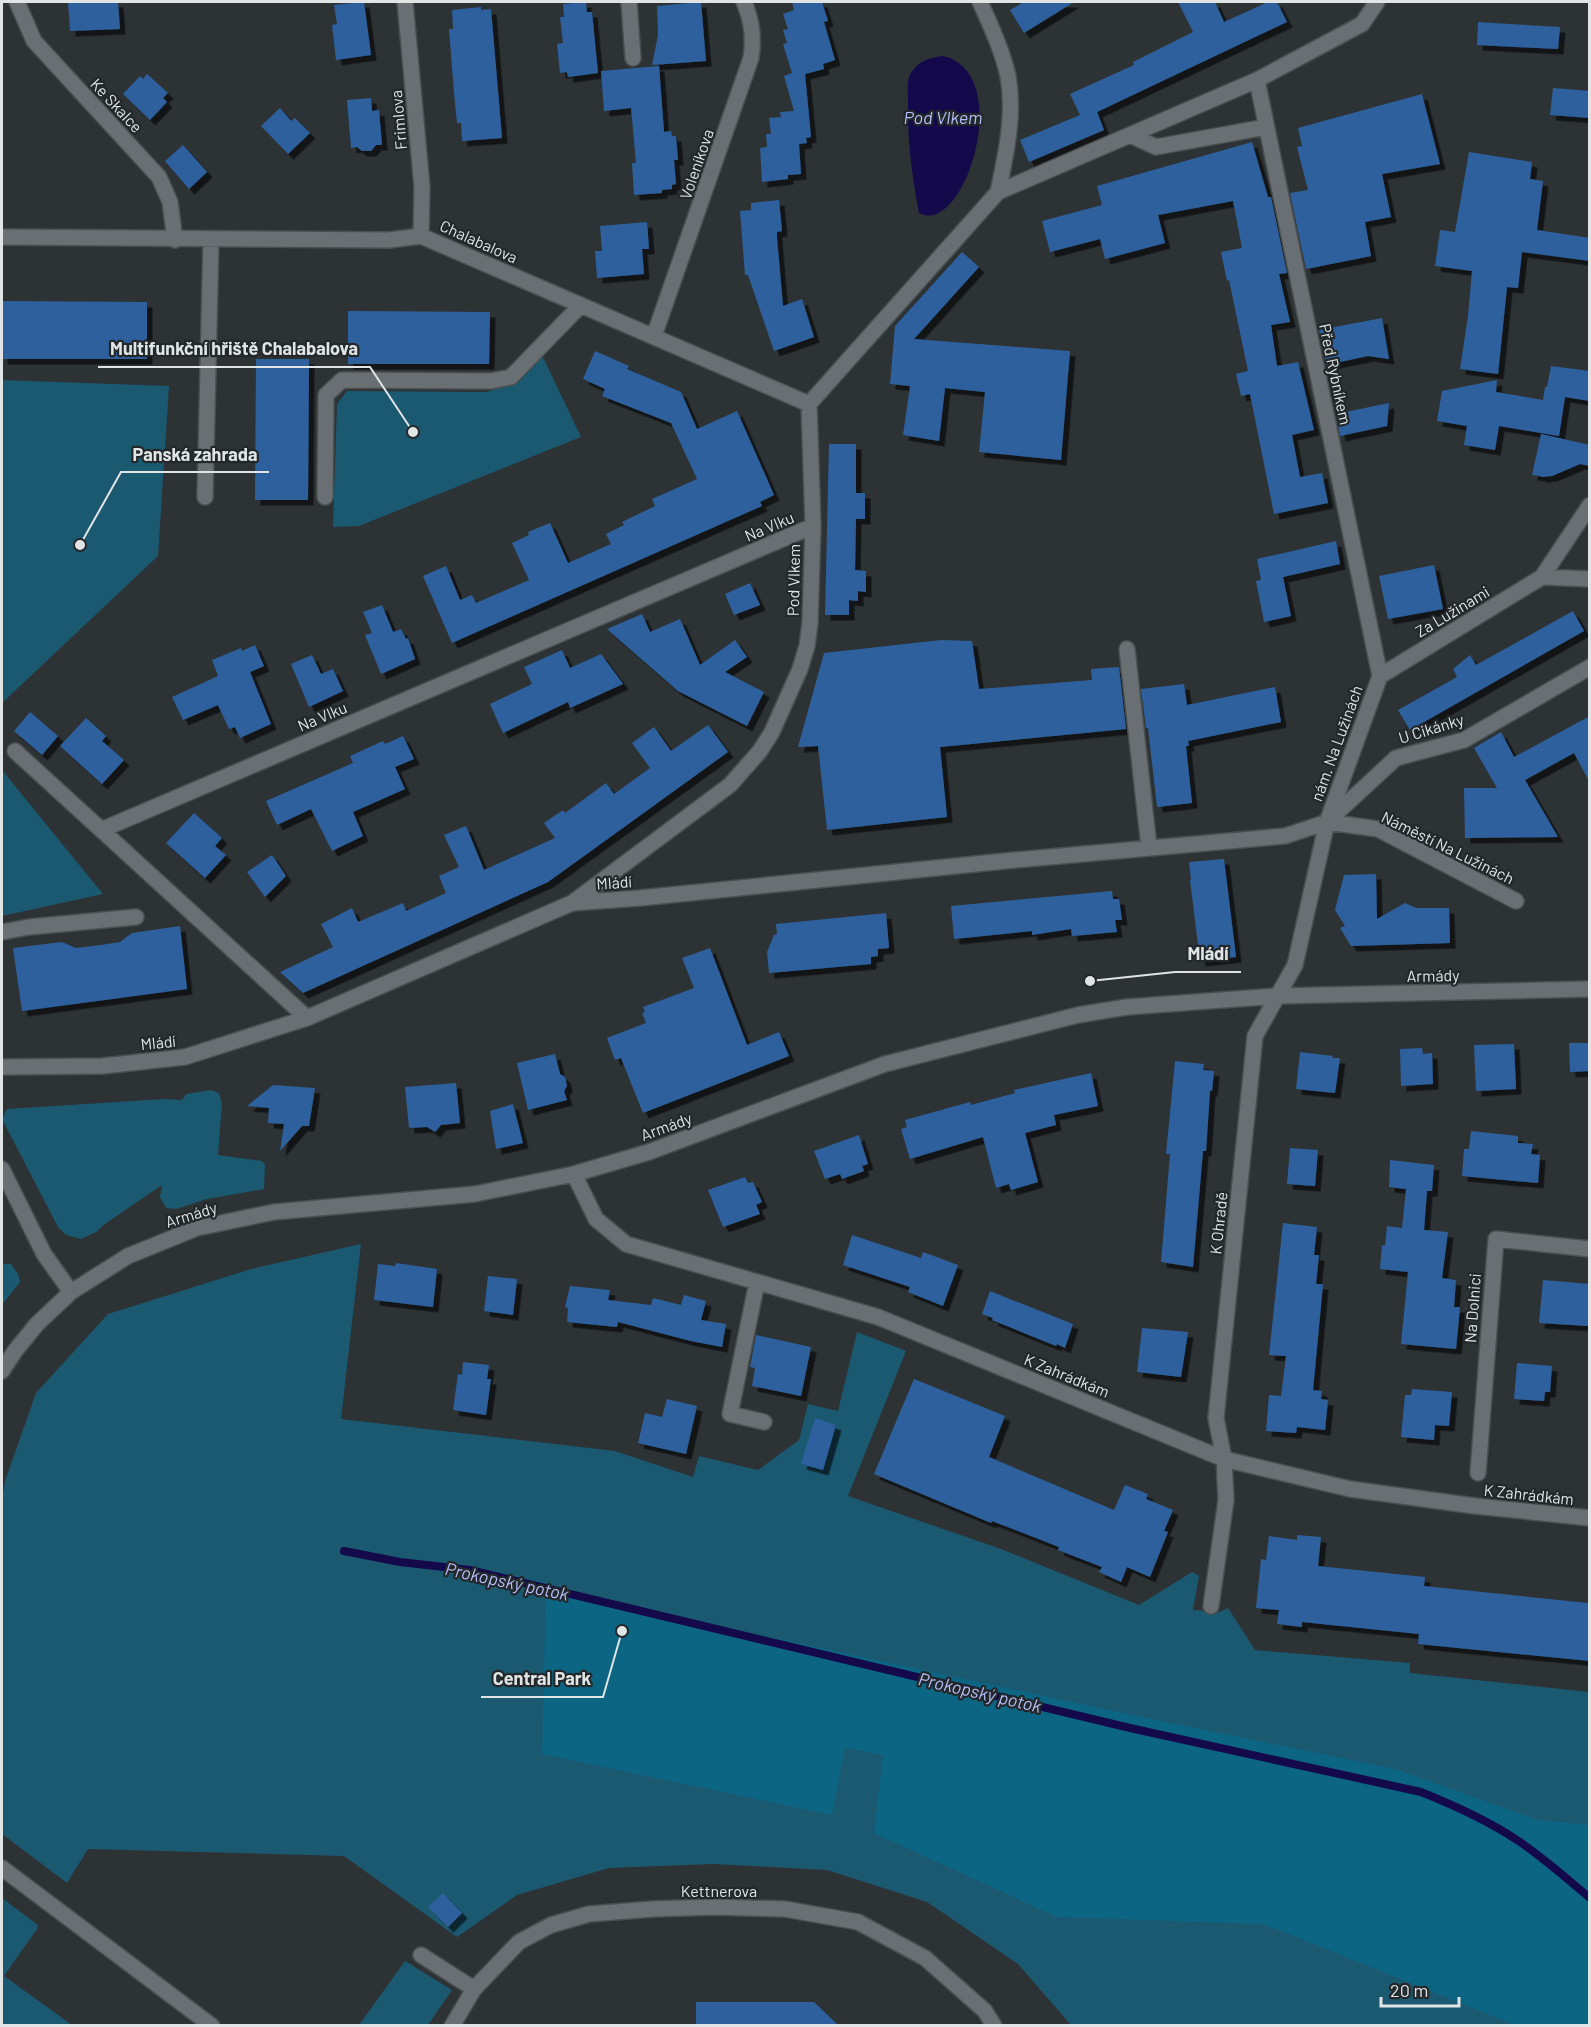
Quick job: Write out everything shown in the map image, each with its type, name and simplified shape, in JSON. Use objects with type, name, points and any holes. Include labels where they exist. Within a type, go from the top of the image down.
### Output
[{"type":"street","name":"Ke Skalce","points":[[17,2],[34,41],[159,177],[170,202],[175,240]]},
{"type":"street","name":"Frimlova","points":[[405,2],[422,188],[421,236]]},
{"type":"street","points":[[629,2],[633,58]]},
{"type":"street","name":"Voleníkova","points":[[654,336],[751,58],[754,42],[752,19],[744,2]]},
{"type":"street","points":[[980,2],[998,42],[1008,75],[1010,94],[1005,157],[998,192]]},
{"type":"street","points":[[809,404],[998,192],[1257,80],[1362,24],[1377,2]]},
{"type":"street","name":"Před Rybníkem","points":[[1257,80],[1380,676]]},
{"type":"street","points":[[1130,135],[1155,147],[1266,127]]},
{"type":"street","name":"Chalabalova","points":[[2,237],[389,240],[421,236],[809,404]]},
{"type":"street","points":[[206,497],[211,240]]},
{"type":"street","points":[[325,497],[326,395],[342,380],[491,381],[511,377],[581,305]]},
{"type":"street","name":"Pod Vlkem","points":[[572,903],[730,785],[760,751],[781,712],[800,669],[807,646],[810,623],[813,526],[809,404]]},
{"type":"street","name":"Za Lužinami","points":[[1380,676],[1542,577],[1590,505]]},
{"type":"street","name":"Na Vlku","points":[[101,830],[813,526]]},
{"type":"street","points":[[1542,577],[1590,579]]},
{"type":"street","points":[[1127,649],[1149,847]]},
{"type":"street","name":"U Cikánky","points":[[1327,822],[1396,758],[1464,740],[1590,667]]},
{"type":"street","name":"nám. Na Lužinách","points":[[1327,822],[1380,676]]},
{"type":"street","points":[[15,751],[308,1018]]},
{"type":"street","points":[[1277,996],[1295,965],[1327,822]]},
{"type":"street","name":"Mládí","points":[[2,1066],[103,1066],[185,1057],[308,1018],[572,903],[1285,836],[1327,822]]},
{"type":"street","name":"Náměstí Na Lužinách","points":[[1327,822],[1378,829],[1516,901]]},
{"type":"street","points":[[2,932],[29,927],[136,917]]},
{"type":"street","name":"Armády","points":[[2,1371],[37,1324],[71,1292],[128,1256],[197,1228],[274,1212],[476,1194],[574,1174],[649,1152],[885,1064],[1078,1015],[1127,1007],[1277,996],[1590,989]]},
{"type":"street","name":"K Ohradě","points":[[1211,1606],[1226,1500],[1224,1459],[1216,1418],[1256,1036],[1277,996]]},
{"type":"street","points":[[2,1169],[44,1254],[71,1292]]},
{"type":"street","name":"K Zahrádkám","points":[[574,1174],[597,1219],[626,1244],[878,1317],[1224,1459],[1350,1489],[1475,1506],[1590,1518]]},
{"type":"street","name":"Na Dolnici","points":[[1478,1473],[1496,1239],[1590,1249]]},
{"type":"street","points":[[757,1282],[730,1414],[764,1422]]},
{"type":"street","points":[[2,1868],[212,2025]]},
{"type":"street","name":"Kettnerova","points":[[452,2025],[474,1989],[519,1942],[551,1925],[589,1914],[653,1909],[785,1909],[858,1922],[925,1958],[985,2011],[994,2025]]},
{"type":"street","points":[[421,1955],[474,1989]]},
{"type":"shaded area","points":[[542,355],[581,437],[359,526],[333,527],[337,404],[347,391],[486,392],[519,382]]},
{"type":"shaded area","points":[[2,380],[169,386],[158,556],[2,703]]},
{"type":"shaded area","points":[[2,770],[103,894],[2,916]]},
{"type":"shaded area","points":[[211,1090],[219,1093],[222,1104],[218,1155],[262,1161],[265,1165],[264,1189],[207,1199],[176,1209],[166,1208],[160,1197],[162,1185],[96,1232],[81,1239],[66,1235],[58,1227],[2,1119],[7,1109],[164,1099],[182,1100],[186,1094]]},
{"type":"shaded area","points":[[361,1244],[341,1419],[615,1451],[693,1477],[699,1456],[758,1470],[799,1440],[808,1404],[838,1411],[857,1332],[906,1351],[848,1496],[1001,1549],[1139,1605],[1192,1572],[1199,1576],[1193,1610],[1219,1612],[1228,1608],[1255,1650],[1410,1663],[1410,1673],[1589,1692],[1589,2025],[1071,2025],[1018,1964],[927,1902],[827,1870],[713,1864],[609,1868],[517,1895],[457,1937],[344,1856],[88,1849],[67,1883],[2,1834],[2,1499],[5,1481],[36,1393],[108,1314],[251,1269]],"holes":[[[815,1419],[836,1425],[823,1470],[802,1464]],[[443,1893],[462,1913],[448,1927]]]},
{"type":"shaded area","points":[[3,1264],[11,1264],[20,1282],[2,1305]]},
{"type":"shaded area","points":[[546,1589],[1395,1769],[1538,1820],[1589,1825],[1589,2025],[1515,2025],[1264,1924],[1057,1917],[874,1833],[883,1755],[845,1748],[832,1815],[542,1754]]},
{"type":"shaded area","points":[[2,1898],[38,1925],[4,1976],[72,2025],[2,2025]]},
{"type":"shaded area","points":[[405,1961],[452,1990],[428,2025],[359,2025]]},
{"type":"water","name":"Pod Vlkem","points":[[943,56],[965,68],[977,91],[980,119],[976,150],[966,179],[952,201],[936,214],[919,213],[909,143],[908,80],[919,64]]},
{"type":"building","points":[[68,2],[118,2],[120,29],[70,31]]},
{"type":"building","points":[[364,2],[371,55],[336,60],[332,25],[337,24],[334,5]]},
{"type":"building","points":[[586,2],[587,12],[592,12],[598,73],[568,77],[567,72],[560,73],[557,44],[563,43],[560,17],[564,17],[563,4]]},
{"type":"building","points":[[701,2],[706,61],[652,65],[658,35],[657,6]]},
{"type":"building","points":[[792,2],[822,2],[828,21],[824,22],[835,60],[823,64],[824,69],[805,74],[811,137],[806,138],[807,143],[799,144],[801,174],[788,175],[788,179],[762,182],[760,148],[767,147],[766,134],[771,134],[769,118],[781,117],[780,112],[794,111],[784,76],[792,73],[783,44],[787,43],[783,30],[788,29],[783,14],[794,10]]},
{"type":"building","points":[[1024,2],[1074,2],[1024,33],[1010,10]]},
{"type":"building","points":[[1178,2],[1215,2],[1224,22],[1268,2],[1277,2],[1287,22],[1097,112],[1104,130],[1029,162],[1020,140],[1080,115],[1070,94],[1134,65],[1133,62],[1193,32]]},
{"type":"building","points":[[481,7],[481,10],[491,9],[502,138],[462,141],[461,123],[457,123],[449,29],[453,29],[452,10]]},
{"type":"building","points":[[1478,22],[1560,27],[1558,49],[1477,45]]},
{"type":"building","points":[[659,66],[664,132],[671,131],[672,136],[676,136],[678,160],[674,160],[676,184],[672,185],[672,189],[662,190],[662,193],[634,195],[632,163],[636,163],[631,108],[604,111],[601,71]]},
{"type":"building","points":[[147,74],[168,93],[163,98],[167,102],[150,120],[123,94],[140,76],[143,79]]},
{"type":"building","points":[[1553,88],[1590,91],[1590,118],[1550,115]]},
{"type":"building","points":[[1422,94],[1440,164],[1382,174],[1391,217],[1365,222],[1371,256],[1306,269],[1290,193],[1308,190],[1297,147],[1302,146],[1298,128]]},
{"type":"building","points":[[371,98],[372,111],[379,110],[382,145],[376,145],[371,151],[362,151],[357,147],[351,148],[347,100]]},
{"type":"building","points":[[280,108],[291,121],[295,118],[310,133],[288,154],[261,126]]},
{"type":"building","points":[[1252,142],[1268,197],[1271,197],[1287,273],[1279,274],[1290,322],[1271,325],[1277,366],[1298,362],[1314,430],[1292,435],[1300,477],[1322,473],[1328,503],[1274,514],[1250,394],[1241,396],[1236,374],[1248,371],[1221,252],[1242,248],[1233,201],[1158,215],[1165,243],[1105,259],[1100,239],[1050,252],[1042,221],[1102,205],[1097,186]]},
{"type":"building","points":[[183,145],[207,172],[189,189],[165,161]]},
{"type":"building","points":[[1469,152],[1532,162],[1530,179],[1543,181],[1537,230],[1590,238],[1590,261],[1522,252],[1518,288],[1507,287],[1498,374],[1460,369],[1472,271],[1435,266],[1440,230],[1455,232]]},
{"type":"building","points":[[779,200],[782,231],[777,232],[777,238],[783,306],[802,299],[814,337],[774,351],[748,275],[745,275],[740,211],[751,210],[751,203]]},
{"type":"building","points":[[647,222],[649,249],[642,249],[644,274],[597,278],[595,251],[602,251],[600,226]]},
{"type":"building","points":[[962,252],[979,267],[914,339],[1070,351],[1061,460],[979,452],[985,392],[945,388],[939,441],[903,435],[910,386],[890,384],[895,326]]},
{"type":"building","points":[[2,301],[147,302],[147,359],[2,359]]},
{"type":"building","points":[[348,311],[490,312],[489,364],[348,364]]},
{"type":"building","points":[[1382,318],[1389,359],[1368,356],[1326,365],[1319,330]]},
{"type":"building","points":[[595,351],[629,366],[627,369],[681,392],[697,429],[737,411],[774,495],[760,502],[762,506],[452,643],[423,576],[446,566],[460,600],[472,595],[476,603],[529,580],[512,543],[529,535],[528,532],[550,523],[568,563],[611,544],[606,534],[624,525],[622,522],[655,506],[652,499],[697,479],[671,423],[602,396],[605,389],[583,379]]},
{"type":"building","points":[[256,359],[309,359],[308,500],[255,500]]},
{"type":"building","points":[[1551,366],[1590,371],[1590,401],[1565,397],[1559,436],[1499,426],[1495,450],[1464,445],[1467,426],[1437,421],[1442,391],[1497,380],[1496,392],[1543,400]]},
{"type":"building","points":[[1389,403],[1387,426],[1340,436],[1336,414]]},
{"type":"building","points":[[1541,434],[1590,445],[1590,466],[1580,464],[1552,476],[1532,475]]},
{"type":"building","points":[[829,444],[856,444],[856,493],[865,493],[865,519],[856,519],[855,570],[866,571],[866,592],[858,591],[858,601],[849,600],[849,615],[825,615]]},
{"type":"building","points":[[1336,541],[1340,564],[1283,577],[1291,616],[1264,622],[1256,581],[1261,580],[1257,559]]},
{"type":"building","points":[[1434,565],[1443,609],[1388,619],[1379,576]]},
{"type":"building","points":[[750,583],[760,605],[734,615],[725,594]]},
{"type":"building","points":[[382,605],[393,632],[401,629],[406,639],[408,638],[415,659],[381,674],[365,635],[372,633],[363,612]]},
{"type":"building","points":[[1573,611],[1584,631],[1410,730],[1398,710],[1457,677],[1453,669],[1470,655],[1476,665]]},
{"type":"building","points":[[642,614],[650,632],[680,619],[700,665],[735,640],[747,657],[725,672],[764,692],[747,726],[678,691],[607,629]]},
{"type":"building","points":[[941,640],[972,641],[979,689],[1092,680],[1091,669],[1119,667],[1126,729],[940,747],[947,817],[827,830],[818,746],[798,747],[824,653]]},
{"type":"building","points":[[255,645],[264,666],[250,672],[271,724],[240,738],[235,727],[229,729],[218,705],[183,720],[172,697],[218,676],[212,660]]},
{"type":"building","points":[[562,650],[570,668],[601,654],[623,684],[570,708],[568,702],[503,733],[490,704],[532,684],[524,667]]},
{"type":"building","points":[[312,655],[321,674],[333,669],[343,691],[309,707],[291,664]]},
{"type":"building","points":[[1184,684],[1187,705],[1275,687],[1281,722],[1188,741],[1189,746],[1186,746],[1192,803],[1157,807],[1141,689]]},
{"type":"building","points":[[30,712],[58,736],[42,755],[14,731]]},
{"type":"building","points":[[1590,716],[1590,783],[1574,753],[1525,780],[1558,837],[1465,838],[1464,788],[1497,788],[1474,748],[1501,732],[1514,757]]},
{"type":"building","points":[[86,718],[106,736],[102,741],[124,760],[102,784],[60,746]]},
{"type":"building","points":[[708,725],[728,752],[548,882],[303,993],[280,972],[333,947],[321,924],[352,908],[358,922],[403,903],[406,911],[446,893],[439,876],[459,867],[444,835],[466,826],[484,870],[555,838],[544,823],[563,810],[565,813],[606,783],[614,794],[650,768],[632,743],[654,727],[671,751]]},
{"type":"building","points":[[403,736],[414,759],[395,767],[405,789],[353,812],[363,836],[332,851],[311,809],[277,825],[266,801],[353,763],[350,756],[383,741],[385,744]]},
{"type":"building","points":[[194,813],[222,838],[215,846],[226,855],[205,878],[166,843]]},
{"type":"building","points":[[272,855],[286,876],[265,897],[247,872]]},
{"type":"building","points":[[1224,859],[1236,957],[1200,961],[1189,862]]},
{"type":"building","points":[[1376,874],[1377,919],[1405,903],[1416,908],[1449,908],[1450,943],[1351,946],[1340,928],[1345,926],[1335,910],[1344,875]]},
{"type":"building","points":[[1112,891],[1113,899],[1119,899],[1122,920],[1115,920],[1117,932],[1072,936],[1071,929],[1032,935],[1032,931],[954,939],[951,906]]},
{"type":"building","points":[[886,913],[889,948],[878,949],[878,956],[871,957],[871,964],[769,973],[767,952],[774,935],[777,934],[776,924]]},
{"type":"building","points":[[180,926],[187,989],[22,1011],[13,948],[62,942],[76,948],[101,945],[120,942],[132,933]]},
{"type":"building","points":[[710,948],[747,1045],[779,1032],[789,1056],[643,1113],[621,1058],[615,1060],[607,1038],[646,1023],[642,1013],[645,1012],[643,1007],[694,988],[682,958]]},
{"type":"building","points":[[1569,1043],[1590,1043],[1590,1071],[1570,1072]]},
{"type":"building","points":[[1514,1044],[1516,1089],[1476,1091],[1474,1045]]},
{"type":"building","points":[[1422,1048],[1423,1054],[1432,1053],[1433,1084],[1401,1086],[1400,1049]]},
{"type":"building","points":[[1300,1052],[1340,1058],[1335,1093],[1296,1089]]},
{"type":"building","points":[[555,1054],[560,1074],[565,1077],[567,1086],[564,1091],[567,1100],[528,1110],[517,1063]]},
{"type":"building","points":[[1175,1061],[1204,1064],[1203,1070],[1214,1071],[1212,1091],[1210,1091],[1206,1151],[1203,1151],[1193,1267],[1161,1262],[1170,1154],[1166,1154]]},
{"type":"building","points":[[1091,1073],[1098,1106],[1054,1115],[1056,1125],[1025,1133],[1038,1182],[1011,1190],[1009,1184],[996,1188],[983,1137],[910,1159],[901,1129],[907,1127],[905,1120],[970,1102],[971,1105],[1015,1093],[1014,1090]]},
{"type":"building","points":[[456,1083],[460,1123],[441,1125],[435,1132],[427,1127],[409,1128],[405,1087]]},
{"type":"building","points":[[273,1085],[315,1088],[309,1126],[302,1126],[280,1151],[284,1124],[268,1123],[269,1108],[247,1106]]},
{"type":"building","points":[[513,1104],[523,1143],[496,1149],[490,1111]]},
{"type":"building","points":[[1471,1131],[1518,1136],[1518,1143],[1533,1144],[1531,1154],[1540,1155],[1538,1183],[1462,1176],[1464,1149],[1469,1149]]},
{"type":"building","points":[[859,1135],[868,1164],[862,1166],[864,1171],[842,1179],[840,1174],[825,1179],[814,1151]]},
{"type":"building","points":[[1290,1148],[1318,1150],[1315,1186],[1287,1184]]},
{"type":"building","points":[[1390,1160],[1434,1165],[1432,1191],[1427,1191],[1424,1230],[1448,1232],[1442,1278],[1456,1280],[1454,1307],[1460,1307],[1456,1349],[1401,1344],[1408,1272],[1380,1269],[1382,1245],[1385,1246],[1387,1226],[1402,1228],[1406,1189],[1389,1187]]},
{"type":"building","points":[[745,1177],[748,1183],[753,1182],[762,1202],[756,1205],[760,1214],[723,1227],[708,1190]]},
{"type":"building","points":[[1283,1223],[1317,1227],[1314,1255],[1319,1255],[1316,1284],[1323,1284],[1313,1390],[1322,1391],[1321,1399],[1328,1400],[1325,1430],[1297,1427],[1296,1433],[1266,1431],[1269,1395],[1281,1396],[1286,1356],[1269,1355]]},
{"type":"building","points":[[852,1235],[921,1258],[923,1252],[958,1265],[943,1306],[908,1292],[910,1287],[843,1265]]},
{"type":"building","points":[[396,1263],[437,1269],[433,1307],[374,1300],[378,1264],[395,1266]]},
{"type":"building","points":[[488,1276],[517,1279],[513,1315],[484,1311]]},
{"type":"building","points":[[1543,1280],[1590,1284],[1588,1326],[1539,1323]]},
{"type":"building","points":[[570,1286],[610,1290],[608,1300],[651,1305],[653,1298],[681,1305],[684,1295],[706,1301],[701,1320],[726,1324],[722,1347],[618,1322],[617,1327],[567,1322],[568,1308],[565,1307]]},
{"type":"building","points":[[990,1291],[1073,1324],[1065,1348],[982,1314]]},
{"type":"building","points":[[1142,1328],[1188,1332],[1181,1377],[1137,1372]]},
{"type":"building","points":[[756,1335],[811,1347],[801,1396],[752,1386],[755,1368],[750,1367]]},
{"type":"building","points":[[463,1362],[489,1365],[487,1379],[491,1379],[486,1415],[453,1410],[458,1374],[462,1375]]},
{"type":"building","points":[[1517,1363],[1552,1366],[1550,1392],[1545,1392],[1544,1401],[1514,1399]]},
{"type":"building","points":[[914,1379],[1005,1416],[989,1457],[1114,1510],[1125,1485],[1148,1494],[1146,1499],[1173,1510],[1164,1531],[1168,1532],[1150,1577],[1127,1567],[1121,1582],[1099,1572],[1102,1567],[1058,1550],[1059,1547],[992,1521],[991,1523],[874,1474]]},
{"type":"building","points":[[1412,1389],[1452,1392],[1449,1426],[1435,1425],[1434,1440],[1401,1437],[1405,1395],[1411,1395]]},
{"type":"building","points":[[667,1399],[697,1406],[686,1454],[638,1443],[645,1413],[662,1417]]},
{"type":"building","points":[[815,1418],[836,1425],[823,1470],[801,1464]]},
{"type":"building","points":[[1297,1535],[1321,1537],[1318,1566],[1425,1577],[1424,1586],[1588,1603],[1590,1661],[1418,1644],[1419,1634],[1302,1622],[1302,1627],[1277,1624],[1279,1610],[1256,1608],[1261,1559],[1266,1560],[1269,1536],[1297,1540]]},
{"type":"building","points":[[443,1893],[462,1913],[448,1927],[428,1907]]},
{"type":"building","points":[[696,2002],[814,2002],[838,2025],[696,2025]]},
{"type":"waterway","name":"Prokopský potok","points":[[344,1551],[400,1562],[470,1570],[1130,1728],[1421,1792],[1506,1833],[1536,1853],[1590,1898]]},
{"type":"place","name":"Multifunkční hřiště Chalabalova","points":[[413,432]]},
{"type":"place","name":"Panská zahrada","points":[[80,545]]},
{"type":"place","name":"Mládí","points":[[1090,981]]},
{"type":"place","name":"Central Park","points":[[622,1631]]}]
